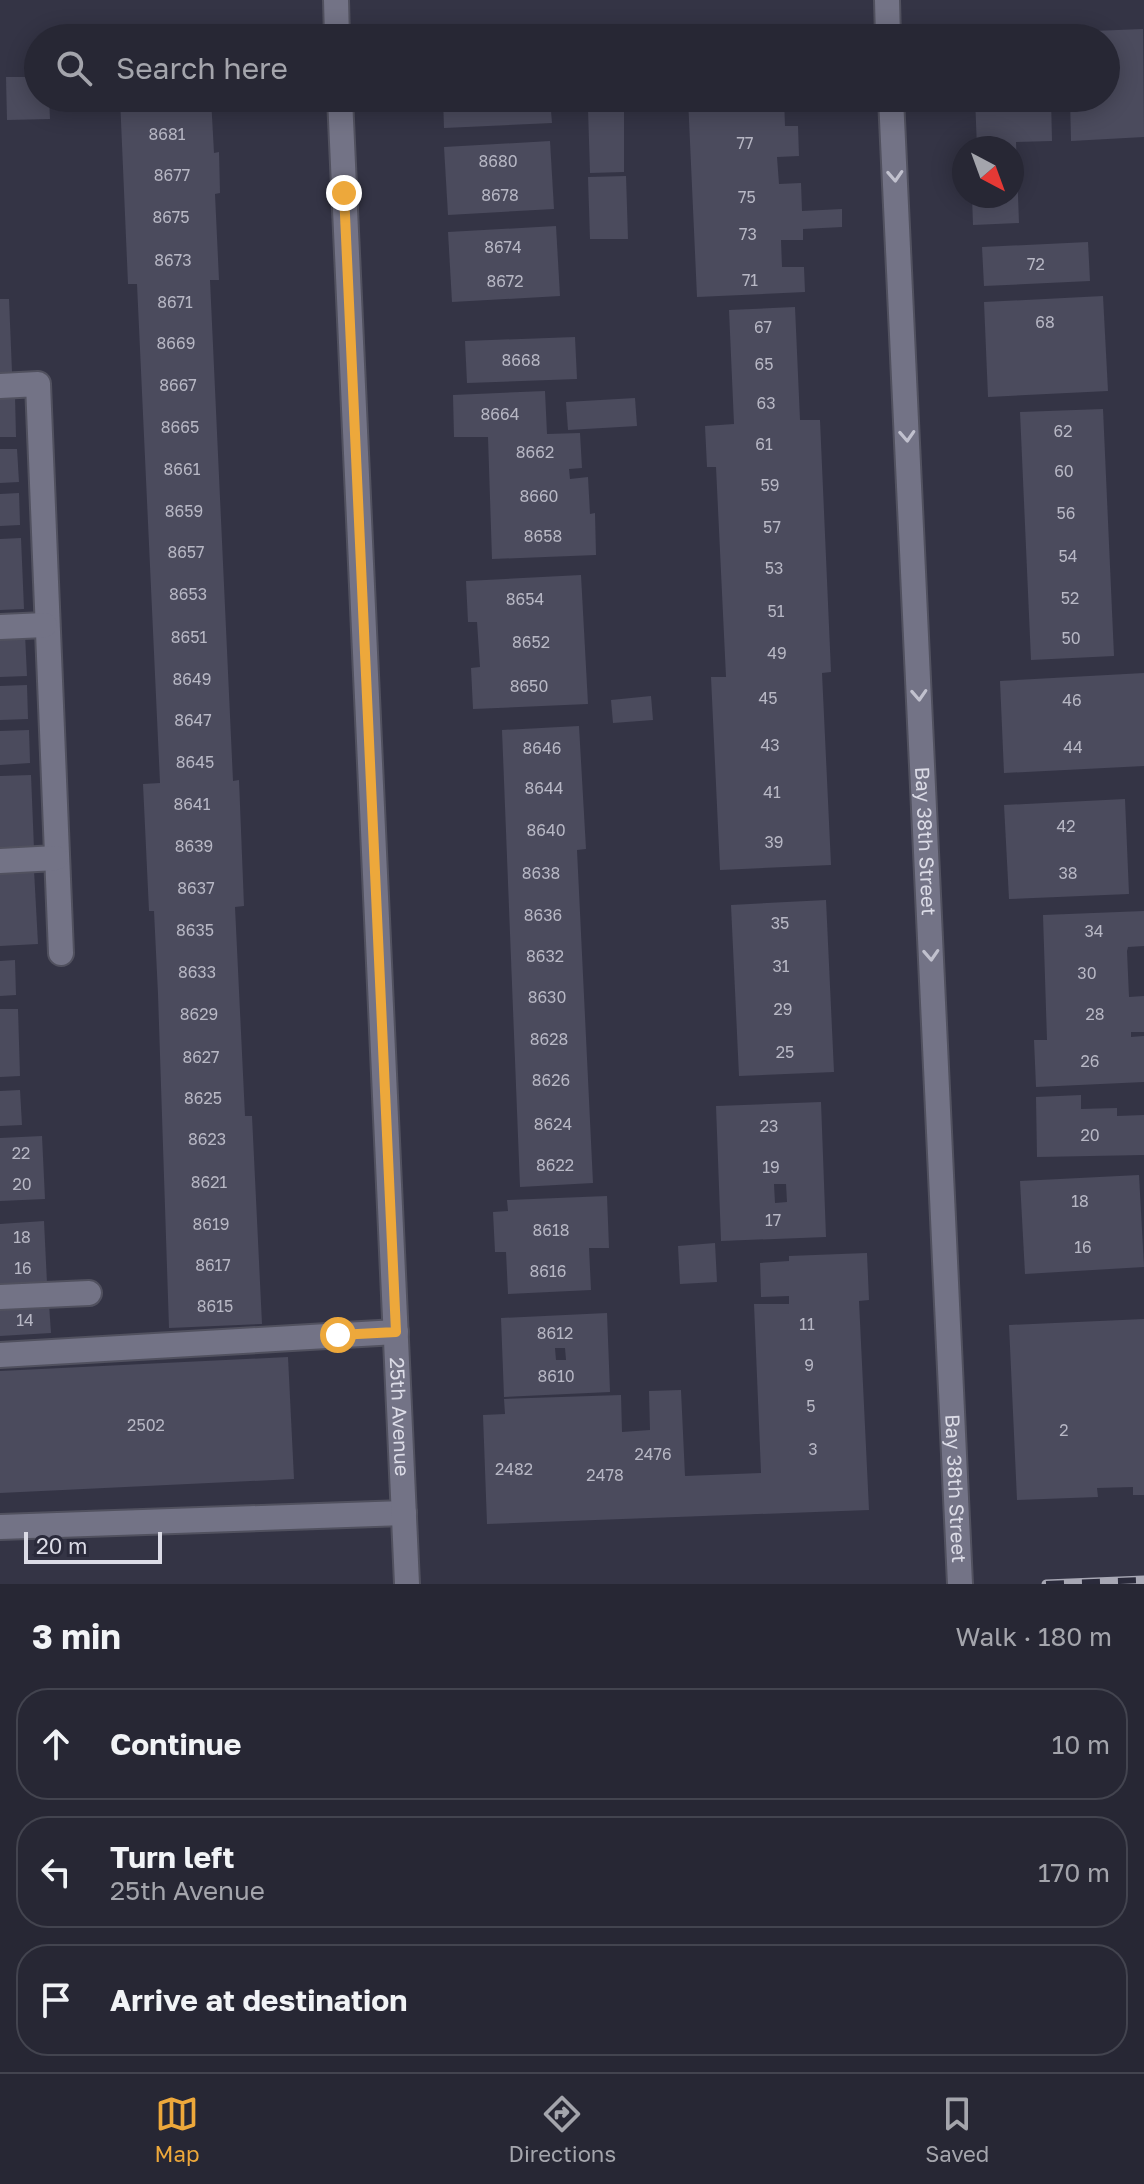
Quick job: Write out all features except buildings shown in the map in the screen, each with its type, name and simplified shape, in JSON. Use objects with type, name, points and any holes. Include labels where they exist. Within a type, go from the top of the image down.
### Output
[{"type":"street","points":[[336,0],[337,24]]},
{"type":"street","points":[[887,0],[888,24]]},
{"type":"street","name":"25th Avenue","points":[[341,112],[407,1584]]},
{"type":"street","name":"Bay 38th Street","points":[[892,112],[960,1584]]},
{"type":"street","points":[[0,386],[38,384],[45,625],[61,953]]},
{"type":"street","points":[[0,627],[45,625]]},
{"type":"street","points":[[0,861],[56,858]]},
{"type":"street","points":[[0,1297],[89,1293]]},
{"type":"street","points":[[0,1355],[396,1332]]},
{"type":"street","points":[[0,1527],[404,1513]]},
{"type":"railway","points":[[1046,1584],[1144,1580]]},
{"type":"route","points":[[338,1335],[396,1332],[344,193]]}]
